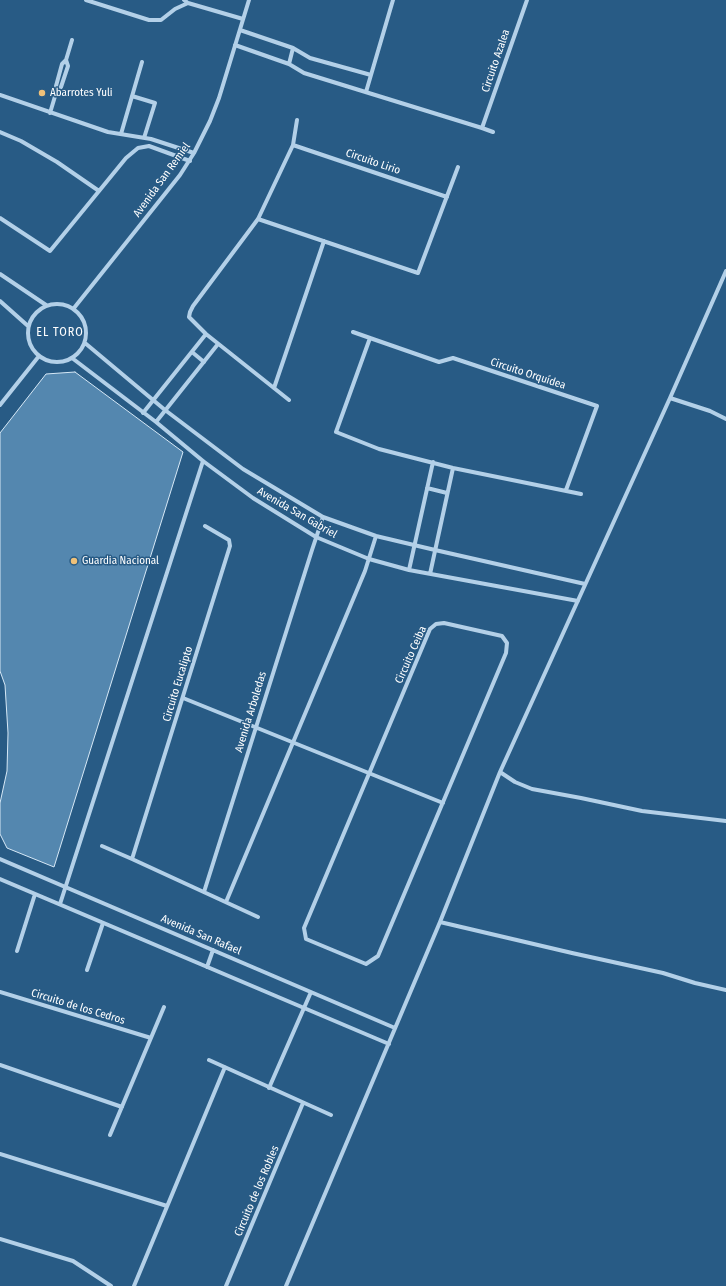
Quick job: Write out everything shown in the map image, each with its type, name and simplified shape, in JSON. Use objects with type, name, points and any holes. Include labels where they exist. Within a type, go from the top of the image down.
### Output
[{"type":"street","points":[[86,0],[149,20],[161,20],[186,2],[243,19]]},
{"type":"street","name":"Avenida San Remiel","points":[[74,308],[190,161],[212,115],[236,45],[249,0]]},
{"type":"street","points":[[366,92],[393,0]]},
{"type":"street","name":"Circuito Azalea","points":[[482,128],[527,0]]},
{"type":"street","points":[[240,30],[293,48],[310,58],[371,76]]},
{"type":"street","points":[[50,113],[56,93],[61,87],[68,66],[66,60],[72,40]]},
{"type":"street","points":[[236,45],[289,64],[304,73],[493,132]]},
{"type":"street","points":[[289,64],[293,48]]},
{"type":"street","points":[[121,134],[142,62]]},
{"type":"street","points":[[0,95],[108,132],[144,138],[194,153]]},
{"type":"street","points":[[132,96],[155,103],[144,138]]},
{"type":"street","points":[[289,400],[206,334],[190,317],[190,312],[258,219],[293,145],[297,120]]},
{"type":"street","points":[[0,132],[21,141],[57,162],[99,191]]},
{"type":"street","name":"Circuito Lirio","points":[[293,145],[447,197]]},
{"type":"street","points":[[0,218],[50,251],[126,158],[138,148],[148,146],[190,161]]},
{"type":"street","points":[[258,219],[418,273],[458,167]]},
{"type":"street","points":[[274,388],[324,241]]},
{"type":"street","points":[[286,1286],[396,1028],[500,772],[726,271]]},
{"type":"street","points":[[0,274],[46,305]]},
{"type":"street","points":[[0,301],[28,326]]},
{"type":"street","points":[[56,303],[65,304],[74,308],[81,315],[87,334],[85,343],[80,352],[63,362],[53,362],[39,356],[30,345],[28,336],[28,326],[32,317],[38,310],[46,305],[56,303]]},
{"type":"street","name":"Circuito Orquídea","points":[[353,332],[439,362],[453,358],[597,406],[566,490]]},
{"type":"street","points":[[143,413],[206,334]]},
{"type":"street","points":[[370,338],[336,432],[379,449],[453,468],[581,494]]},
{"type":"street","name":"Avenida San Gabriel","points":[[85,343],[166,410],[243,469],[323,517],[376,536],[414,546],[586,584]]},
{"type":"street","points":[[156,422],[218,344]]},
{"type":"street","points":[[192,352],[204,362]]},
{"type":"street","points":[[0,405],[39,356]]},
{"type":"street","name":"Avenida San Gabriel","points":[[72,358],[156,422],[203,461],[253,498],[316,537],[369,559],[409,570],[578,601]]},
{"type":"street","points":[[670,398],[696,406],[726,419]]},
{"type":"street","points":[[60,904],[203,461]]},
{"type":"street","points":[[409,570],[432,462]]},
{"type":"street","points":[[430,574],[453,468]]},
{"type":"street","points":[[427,488],[447,493]]},
{"type":"street","name":"Avenida Arboledas","points":[[204,892],[323,517]]},
{"type":"street","name":"Circuito Eucalipto","points":[[132,860],[230,546],[229,540],[204,526]]},
{"type":"street","points":[[226,902],[369,559],[376,536]]},
{"type":"street","name":"Circuito Ceiba","points":[[444,623],[502,636],[507,643],[506,653],[378,956],[366,964],[306,939],[304,928],[370,773],[430,629],[436,624],[444,623]]},
{"type":"street","points":[[183,698],[443,803]]},
{"type":"street","points":[[500,772],[515,782],[532,789],[642,811],[726,821]]},
{"type":"street","points":[[102,846],[258,917]]},
{"type":"street","name":"Avenida San Rafael","points":[[0,859],[396,1028]]},
{"type":"street","points":[[0,879],[389,1044]]},
{"type":"street","points":[[17,951],[35,894]]},
{"type":"street","points":[[87,970],[103,922]]},
{"type":"street","points":[[440,922],[572,954],[663,973],[695,983],[726,990]]},
{"type":"street","points":[[207,967],[213,950]]},
{"type":"street","name":"Circuito de los Cedros","points":[[0,992],[151,1038]]},
{"type":"street","points":[[269,1088],[311,992]]},
{"type":"street","points":[[110,1135],[164,1007]]},
{"type":"street","points":[[209,1060],[331,1115]]},
{"type":"street","points":[[0,1065],[122,1107]]},
{"type":"street","points":[[134,1286],[225,1068]]},
{"type":"street","name":"Circuito de los Robles","points":[[226,1286],[303,1103]]},
{"type":"street","points":[[0,1154],[167,1206]]},
{"type":"street","points":[[0,1239],[73,1261],[111,1286]]},
{"type":"building","name":"Guardia Nacional","points":[[75,372],[183,452],[54,867],[7,848],[0,834],[0,803],[7,771],[8,733],[5,685],[0,671],[0,433],[46,374]]},
{"type":"place","name":"Abarrotes Yuli","points":[[42,93]]},
{"type":"place","name":"Guardia Nacional","points":[[74,561]]},
{"type":"district","name":"EL TORO","points":[[60,333]]}]
